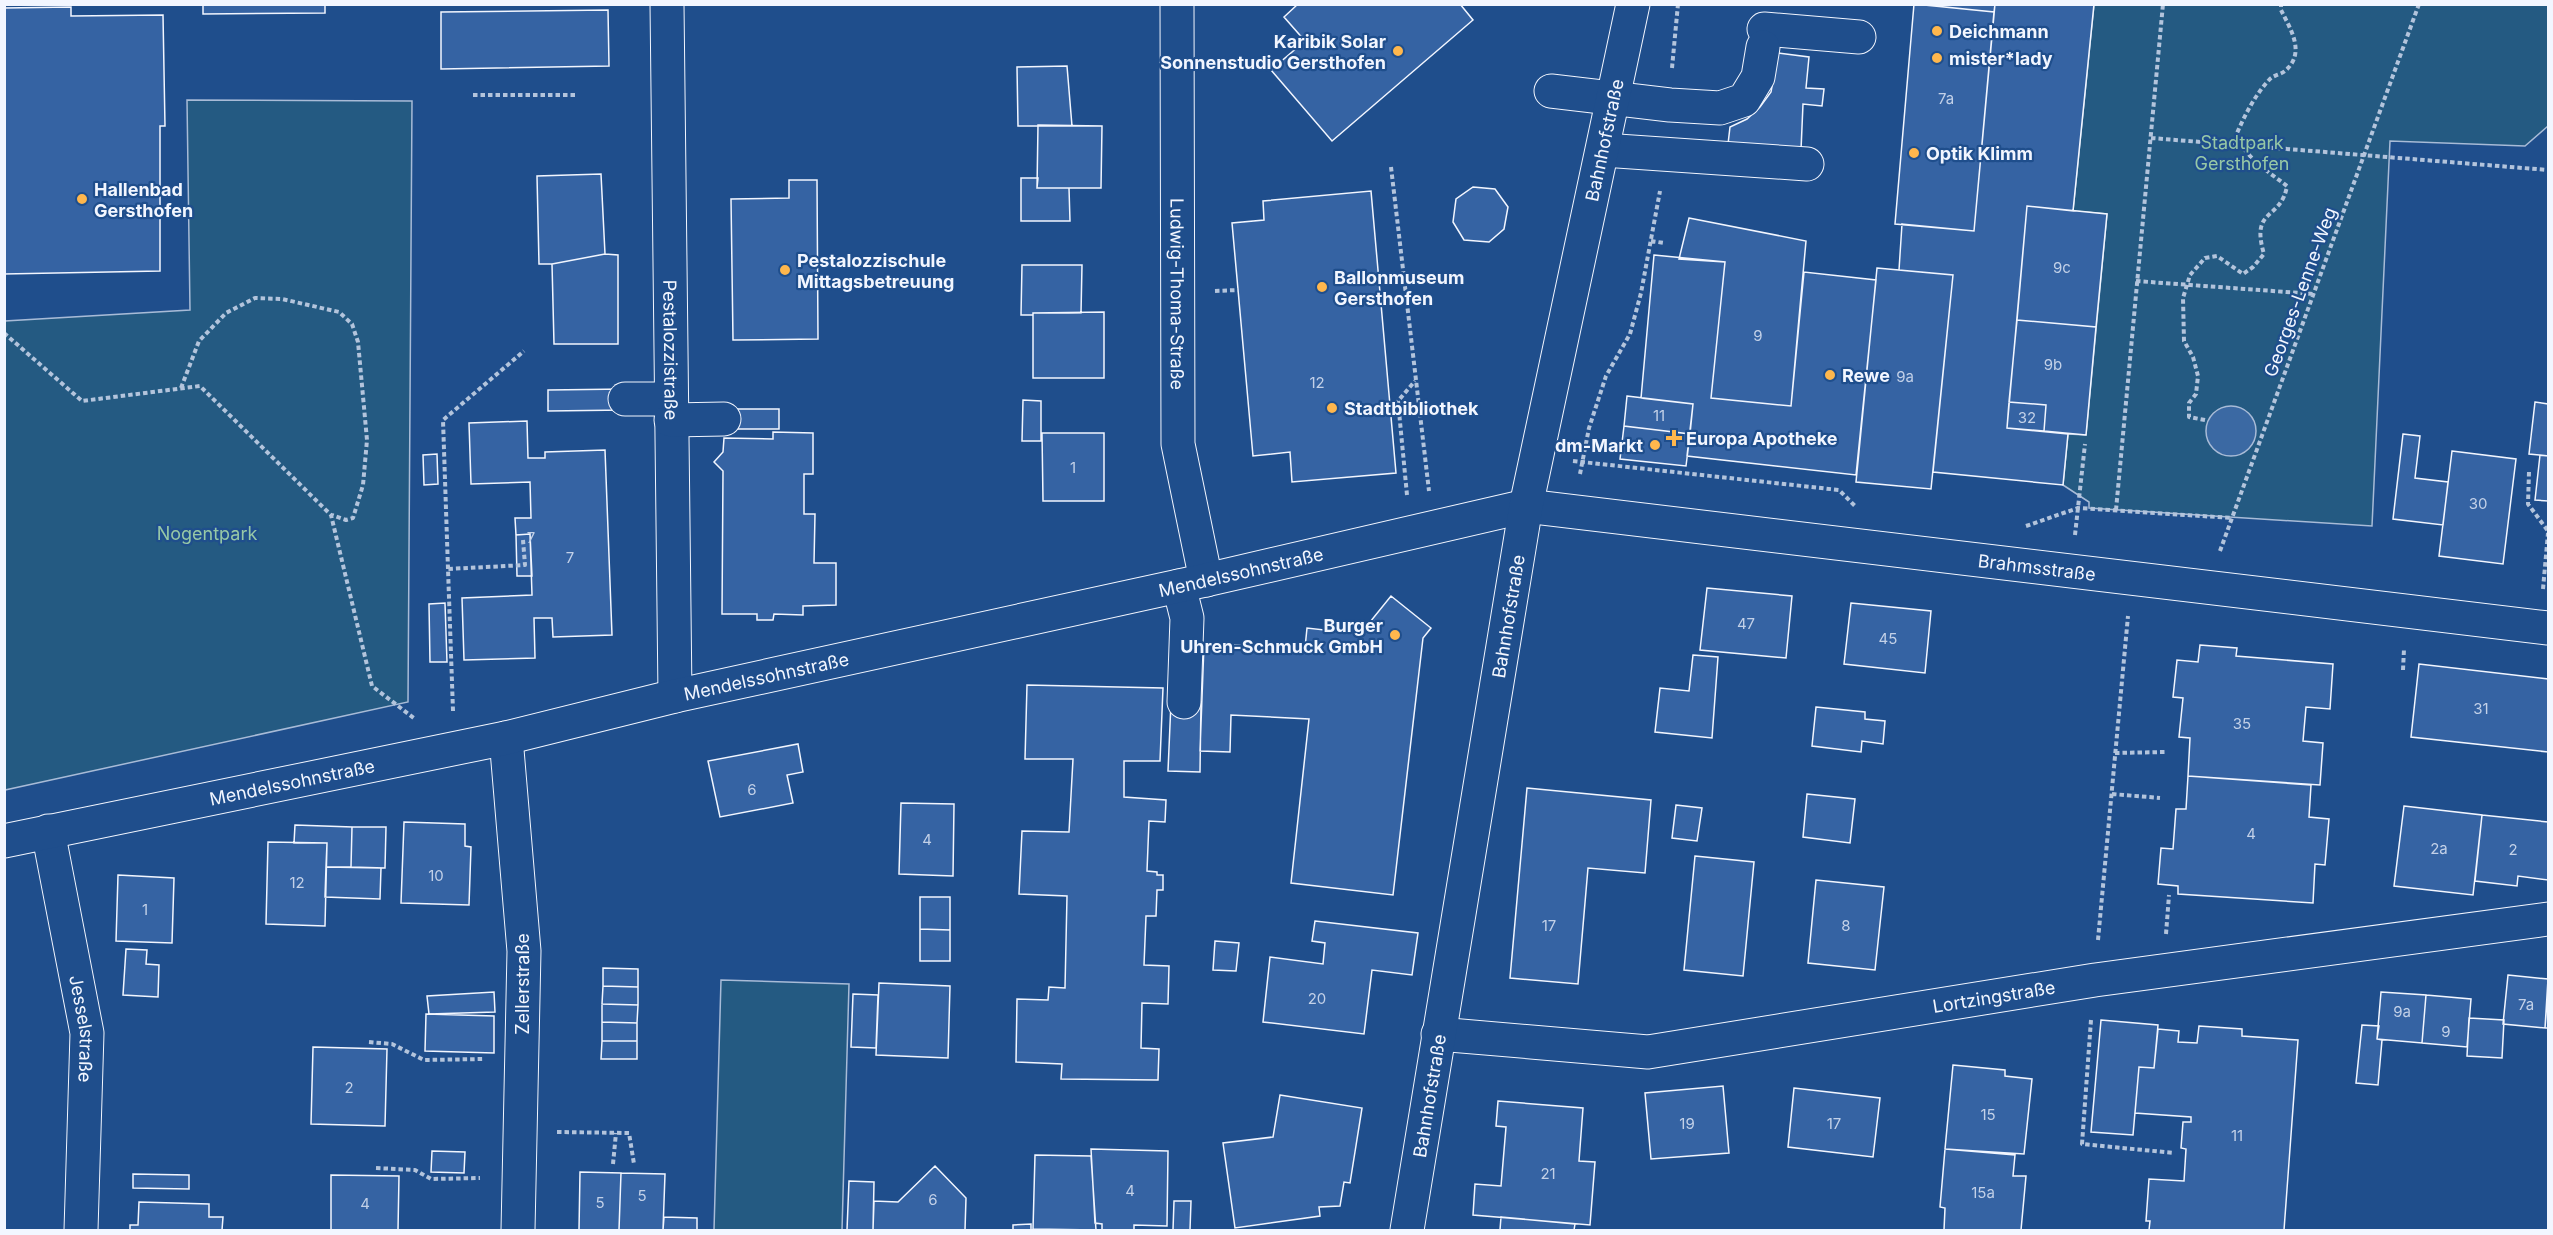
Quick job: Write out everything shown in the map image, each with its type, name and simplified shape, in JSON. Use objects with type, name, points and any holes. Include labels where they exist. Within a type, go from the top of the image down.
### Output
[{"type":"street","name":"Pestalozzistraße","points":[[667,4],[675,696]]},
{"type":"street","name":"Ludwig-Thoma-Straße","points":[[1177,4],[1178,444],[1193,583],[1187,618],[1184,702]]},
{"type":"street","name":"Bahnhofstraße","points":[[1407,1230],[1526,506],[1633,4]]},
{"type":"street","points":[[1551,91],[1670,105],[1720,108],[1744,100],[1758,76],[1763,38],[1859,37]]},
{"type":"street","points":[[1603,150],[1807,165]]},
{"type":"street","points":[[625,399],[724,419]]},
{"type":"street","name":"Mendelssohnstraße","points":[[4,841],[506,738],[675,696],[1193,583],[1526,506]]},
{"type":"street","name":"Brahmsstraße","points":[[1526,506],[2544,628]]},
{"type":"street","name":"Zellerstraße","points":[[506,738],[524,951],[518,1230]]},
{"type":"street","name":"Jesselstraße","points":[[48,831],[87,1032],[81,1230]]},
{"type":"street","name":"Lortzingstraße","points":[[1438,1034],[1648,1052],[2095,980],[2548,919]]},
{"type":"path","points":[[1670,105],[1678,4]]},
{"type":"path","points":[[2116,510],[2163,4]]},
{"type":"path","points":[[2205,420],[2189,417],[2189,403],[2196,394],[2198,376],[2193,357],[2184,341],[2183,298],[2190,275],[2205,258],[2217,255],[2243,274],[2253,267],[2264,254],[2259,230],[2264,217],[2285,199],[2287,186],[2252,158],[2240,145],[2237,133],[2248,111],[2270,78],[2284,71],[2294,59],[2297,46],[2281,10],[2281,4]]},
{"type":"path","name":"Georges-Lenne-Weg","points":[[2206,589],[2419,4]]},
{"type":"path","points":[[473,95],[576,95]]},
{"type":"path","points":[[2151,138],[2548,170]]},
{"type":"path","points":[[1573,513],[1589,428],[1606,376],[1629,334],[1641,293],[1666,154]]},
{"type":"path","points":[[1390,167],[1426,471]]},
{"type":"path","points":[[1651,241],[1664,243]]},
{"type":"path","points":[[2136,281],[2313,294]]},
{"type":"path","points":[[4,333],[82,401],[200,386],[331,515],[346,520],[353,518],[363,485],[367,440],[357,342],[352,324],[339,312],[282,299],[255,298],[226,313],[199,341],[181,388]]},
{"type":"path","points":[[454,748],[443,420],[524,351]]},
{"type":"path","points":[[1411,533],[1398,401],[1416,380]]},
{"type":"path","points":[[2071,572],[2085,444]]},
{"type":"path","points":[[1537,456],[1839,490],[1854,506],[1865,507]]},
{"type":"path","points":[[2529,472],[2528,504],[2548,532],[2544,628]]},
{"type":"path","points":[[2016,530],[2078,507],[2232,518]]},
{"type":"path","points":[[331,515],[372,686],[454,748]]},
{"type":"path","points":[[448,569],[525,565],[523,540]]},
{"type":"path","points":[[2132,580],[2082,1144],[2174,1153]]},
{"type":"path","points":[[2115,753],[2164,752]]},
{"type":"path","points":[[2112,794],[2160,798]]},
{"type":"path","points":[[369,1042],[392,1044],[424,1060],[522,1058]]},
{"type":"path","points":[[520,1132],[629,1133],[634,1164]]},
{"type":"path","points":[[613,1164],[616,1133]]},
{"type":"path","points":[[376,1168],[415,1170],[431,1179],[519,1177]]},
{"type":"green space","name":"Stadtpark Gersthofen","points":[[2094,5],[2548,5],[2548,126],[2525,146],[2390,141],[2372,526],[2089,508],[2089,502],[2063,485],[2068,434],[2086,435],[2107,214],[2073,211]]},
{"type":"green space","name":"Nogentpark","points":[[187,100],[412,101],[408,702],[5,790],[5,321],[190,310]]},
{"type":"green space","points":[[721,980],[849,984],[842,1230],[714,1230]]},
{"type":"shaded area","points":[[2231,406],[2249,413],[2256,431],[2249,449],[2231,456],[2213,449],[2206,431],[2213,413]]},
{"type":"building","points":[[203,4],[325,4],[325,13],[203,14]]},
{"type":"building","points":[[1298,4],[1460,4],[1473,20],[1332,141],[1271,70],[1305,41],[1284,17]]},
{"type":"building","points":[[1914,4],[1994,12],[1974,231],[1895,224]]},
{"type":"building","points":[[1916,4],[1995,4],[1994,12]]},
{"type":"building","points":[[1995,4],[2094,4],[2073,211],[2027,206],[2007,428],[2068,434],[2063,485],[1933,472],[1953,275],[1899,270],[1902,224],[1974,231]]},
{"type":"building","name":"Hallenbad Gersthofen","points":[[71,7],[71,16],[163,15],[165,126],[160,126],[160,271],[4,274],[4,8]]},
{"type":"building","points":[[608,10],[609,66],[441,69],[441,12]]},
{"type":"building","points":[[1778,53],[1809,57],[1806,88],[1824,89],[1822,106],[1803,104],[1801,150],[1728,144],[1730,127],[1747,119],[1771,92]]},
{"type":"building","points":[[1067,66],[1072,126],[1018,126],[1017,67]]},
{"type":"building","points":[[1038,125],[1102,126],[1101,188],[1037,188]]},
{"type":"building","points":[[601,174],[605,254],[552,264],[539,264],[537,176]]},
{"type":"building","points":[[1021,178],[1038,178],[1037,188],[1069,188],[1070,221],[1021,221]]},
{"type":"building","points":[[789,180],[817,180],[818,339],[733,340],[731,199],[789,198]]},
{"type":"building","points":[[1473,187],[1495,189],[1508,207],[1504,229],[1489,242],[1464,240],[1453,222],[1456,199]]},
{"type":"building","points":[[1371,191],[1396,473],[1292,482],[1290,452],[1253,456],[1232,223],[1264,220],[1263,201]]},
{"type":"building","points":[[2027,206],[2107,214],[2096,327],[2017,320]]},
{"type":"building","points":[[1689,218],[1806,241],[1791,406],[1711,398],[1725,262],[1679,259]]},
{"type":"building","points":[[605,254],[618,255],[618,344],[554,344],[552,264]]},
{"type":"building","points":[[1654,255],[1725,262],[1711,398],[1791,406],[1804,272],[1876,280],[1856,475],[1687,456],[1693,404],[1641,398]]},
{"type":"building","points":[[1022,265],[1082,265],[1081,313],[1021,315]]},
{"type":"building","points":[[1877,268],[1953,275],[1931,489],[1856,482]]},
{"type":"building","points":[[1104,312],[1104,378],[1033,378],[1033,313]]},
{"type":"building","points":[[2017,320],[2096,327],[2086,435],[2044,431],[2046,405],[2009,402]]},
{"type":"building","points":[[625,389],[625,410],[548,411],[548,390]]},
{"type":"building","points":[[1627,396],[1693,404],[1690,434],[1624,426]]},
{"type":"building","points":[[1023,400],[1041,401],[1041,441],[1022,441]]},
{"type":"building","points":[[2009,402],[2046,405],[2044,431],[2007,428]]},
{"type":"building","points":[[2535,402],[2548,404],[2548,456],[2529,454]]},
{"type":"building","points":[[724,409],[779,409],[779,429],[724,429]]},
{"type":"building","points":[[527,421],[528,458],[545,458],[545,452],[605,450],[612,635],[553,637],[552,618],[534,618],[535,658],[464,660],[462,598],[532,595],[530,534],[516,535],[515,518],[531,518],[530,482],[471,484],[469,423]]},
{"type":"building","name":"dm-Markt","points":[[1624,426],[1690,434],[1686,466],[1620,459]]},
{"type":"building","points":[[773,432],[813,433],[813,474],[804,474],[804,514],[815,514],[814,563],[836,563],[836,605],[803,606],[803,615],[774,614],[773,620],[757,620],[757,614],[722,614],[723,471],[714,462],[723,452],[724,438],[773,439]]},
{"type":"building","points":[[1042,433],[1104,433],[1104,501],[1043,501]]},
{"type":"building","points":[[2403,434],[2420,436],[2415,478],[2448,482],[2443,525],[2393,519]]},
{"type":"building","points":[[2452,451],[2516,459],[2503,564],[2439,556]]},
{"type":"building","points":[[437,454],[438,484],[424,485],[423,455]]},
{"type":"building","points":[[2540,455],[2548,456],[2548,501],[2535,500]]},
{"type":"building","points":[[530,534],[532,576],[517,576],[516,535]]},
{"type":"building","points":[[1707,588],[1792,596],[1786,658],[1700,650]]},
{"type":"building","points":[[1391,596],[1431,628],[1423,638],[1393,895],[1291,883],[1309,719],[1231,715],[1230,752],[1200,751],[1204,644],[1305,648],[1307,628],[1351,633],[1352,626],[1366,627]]},
{"type":"building","points":[[445,603],[447,662],[430,662],[429,604]]},
{"type":"building","points":[[1851,603],[1931,611],[1925,673],[1844,664]]},
{"type":"building","points":[[2200,645],[2237,648],[2236,656],[2333,664],[2330,709],[2306,707],[2303,741],[2323,743],[2320,785],[2188,776],[2190,738],[2179,737],[2183,698],[2173,697],[2177,660],[2198,662]]},
{"type":"building","points":[[1693,655],[1718,657],[1712,738],[1655,732],[1660,688],[1689,691]]},
{"type":"building","points":[[2419,664],[2548,679],[2548,752],[2411,737]]},
{"type":"building","points":[[1027,685],[1163,688],[1160,761],[1124,761],[1124,797],[1166,800],[1165,822],[1149,821],[1147,871],[1163,875],[1163,890],[1157,890],[1156,916],[1146,916],[1144,965],[1169,966],[1168,1004],[1142,1003],[1141,1048],[1159,1049],[1158,1080],[1061,1079],[1062,1064],[1016,1062],[1017,999],[1048,1000],[1049,987],[1065,988],[1067,896],[1019,894],[1022,831],[1069,832],[1073,759],[1025,759]]},
{"type":"building","points":[[1171,702],[1201,702],[1200,772],[1168,771]]},
{"type":"building","points":[[1816,707],[1865,712],[1865,719],[1885,721],[1883,744],[1862,741],[1861,752],[1812,746]]},
{"type":"building","points":[[798,744],[803,772],[787,775],[793,803],[720,817],[708,761]]},
{"type":"building","points":[[2188,776],[2311,785],[2309,817],[2329,819],[2325,865],[2315,864],[2313,903],[2178,894],[2178,886],[2158,884],[2161,848],[2173,849],[2176,809],[2186,809]]},
{"type":"building","points":[[1527,788],[1651,800],[1645,873],[1588,868],[1578,984],[1510,978]]},
{"type":"building","points":[[1807,794],[1855,799],[1850,843],[1803,837]]},
{"type":"building","points":[[901,803],[954,804],[953,876],[899,874]]},
{"type":"building","points":[[1676,805],[1702,808],[1697,841],[1672,838]]},
{"type":"building","points":[[2404,806],[2482,815],[2473,895],[2394,886]]},
{"type":"building","points":[[2482,815],[2548,822],[2548,880],[2518,876],[2517,886],[2475,881]]},
{"type":"building","points":[[404,822],[465,824],[465,846],[471,847],[469,905],[401,903]]},
{"type":"building","points":[[295,825],[352,827],[351,867],[326,867],[327,843],[294,843]]},
{"type":"building","points":[[352,827],[386,827],[385,868],[351,867]]},
{"type":"building","points":[[268,842],[327,843],[325,926],[266,924]]},
{"type":"building","points":[[1695,856],[1754,862],[1743,976],[1684,970]]},
{"type":"building","points":[[326,867],[381,868],[380,899],[325,897]]},
{"type":"building","points":[[118,875],[174,878],[172,943],[116,941]]},
{"type":"building","points":[[1816,880],[1884,887],[1875,970],[1808,963]]},
{"type":"building","points":[[920,897],[950,897],[950,930],[920,929]]},
{"type":"building","points":[[1315,921],[1418,933],[1412,975],[1372,970],[1364,1034],[1263,1022],[1270,957],[1323,964],[1325,943],[1312,941]]},
{"type":"building","points":[[920,929],[950,930],[950,961],[920,961]]},
{"type":"building","points":[[1215,941],[1239,943],[1236,971],[1213,970]]},
{"type":"building","points":[[126,949],[147,950],[146,964],[159,965],[158,997],[123,995]]},
{"type":"building","points":[[603,968],[638,969],[638,987],[603,986]]},
{"type":"building","points":[[2508,975],[2548,979],[2545,1028],[2503,1024]]},
{"type":"building","points":[[879,983],[950,986],[948,1058],[876,1055]]},
{"type":"building","points":[[603,986],[638,987],[638,1005],[602,1004]]},
{"type":"building","points":[[2548,989],[2548,1028],[2545,1028]]},
{"type":"building","points":[[494,992],[495,1012],[429,1014],[427,996]]},
{"type":"building","points":[[2381,992],[2426,995],[2422,1043],[2377,1039]]},
{"type":"building","points":[[853,994],[878,995],[876,1048],[851,1047]]},
{"type":"building","points":[[2426,995],[2471,999],[2467,1047],[2422,1043]]},
{"type":"building","points":[[602,1004],[638,1005],[637,1023],[602,1022]]},
{"type":"building","points":[[426,1014],[494,1016],[494,1053],[425,1051]]},
{"type":"building","points":[[2469,1018],[2504,1020],[2502,1058],[2467,1056]]},
{"type":"building","points":[[2101,1020],[2158,1025],[2154,1068],[2139,1067],[2133,1135],[2091,1132]]},
{"type":"building","points":[[602,1022],[637,1023],[637,1041],[602,1041]]},
{"type":"building","points":[[2362,1025],[2379,1026],[2377,1039],[2382,1040],[2378,1085],[2356,1083]]},
{"type":"building","points":[[2199,1026],[2242,1029],[2242,1036],[2298,1040],[2284,1230],[2149,1230],[2150,1221],[2146,1221],[2149,1179],[2184,1181],[2186,1149],[2181,1148],[2183,1122],[2191,1122],[2191,1117],[2135,1113],[2139,1067],[2154,1068],[2158,1029],[2179,1031],[2178,1042],[2197,1043]]},
{"type":"building","points":[[602,1041],[637,1041],[637,1059],[601,1059]]},
{"type":"building","points":[[313,1047],[387,1049],[385,1126],[311,1124]]},
{"type":"building","points":[[1953,1065],[2005,1070],[2005,1076],[2032,1079],[2024,1154],[1945,1149]]},
{"type":"building","points":[[1723,1086],[1729,1153],[1651,1159],[1645,1093]]},
{"type":"building","points":[[1794,1088],[1880,1098],[1873,1157],[1788,1147]]},
{"type":"building","points":[[1280,1095],[1362,1108],[1350,1183],[1344,1182],[1340,1206],[1319,1207],[1320,1216],[1235,1228],[1223,1143],[1273,1137]]},
{"type":"building","points":[[1498,1101],[1583,1108],[1579,1161],[1595,1162],[1590,1225],[1473,1215],[1475,1184],[1501,1186],[1506,1127],[1496,1126]]},
{"type":"building","points":[[1091,1149],[1168,1151],[1167,1226],[1134,1225],[1134,1230],[1102,1230],[1102,1224],[1095,1223]]},
{"type":"building","points":[[1945,1149],[2015,1155],[2013,1176],[2026,1176],[2021,1230],[1944,1230],[1945,1208],[1940,1207]]},
{"type":"building","points":[[432,1151],[465,1152],[464,1173],[431,1172]]},
{"type":"building","points":[[1035,1155],[1091,1156],[1096,1230],[1033,1229]]},
{"type":"building","points":[[935,1166],[966,1198],[965,1230],[873,1230],[874,1201],[898,1202]]},
{"type":"building","points":[[580,1172],[621,1173],[619,1230],[579,1230]]},
{"type":"building","points":[[621,1173],[665,1174],[663,1230],[619,1230]]},
{"type":"building","points":[[133,1174],[189,1175],[189,1189],[133,1188]]},
{"type":"building","points":[[331,1175],[399,1176],[398,1230],[331,1230]]},
{"type":"building","points":[[849,1181],[874,1182],[873,1230],[847,1230]]},
{"type":"building","points":[[1174,1201],[1191,1201],[1190,1230],[1173,1230]]},
{"type":"building","points":[[139,1202],[209,1204],[209,1217],[223,1217],[222,1230],[130,1230],[130,1225],[138,1225]]},
{"type":"building","points":[[664,1217],[697,1218],[697,1230],[663,1230]]},
{"type":"building","points":[[1501,1217],[1575,1224],[1574,1230],[1500,1230]]},
{"type":"building","points":[[1031,1224],[1031,1230],[1013,1230],[1013,1225]]},
{"type":"place","name":"Deichmann","points":[[1937,31]]},
{"type":"place","name":"Karibik Solar Sonnenstudio Gersthofen","points":[[1398,51]]},
{"type":"place","name":"mister*lady","points":[[1937,58]]},
{"type":"place","name":"Optik Klimm","points":[[1914,153]]},
{"type":"place","name":"Hallenbad Gersthofen","points":[[82,199]]},
{"type":"place","name":"Pestalozzischule Mittagsbetreuung","points":[[785,270]]},
{"type":"place","name":"Ballonmuseum Gersthofen","points":[[1322,287]]},
{"type":"place","name":"Rewe","points":[[1830,375]]},
{"type":"place","name":"Stadtbibliothek","points":[[1332,408]]},
{"type":"place","name":"Europa Apotheke","points":[[1674,438]]},
{"type":"place","name":"dm-Markt","points":[[1655,445]]},
{"type":"place","name":"Burger Uhren-Schmuck GmbH","points":[[1395,635]]}]
